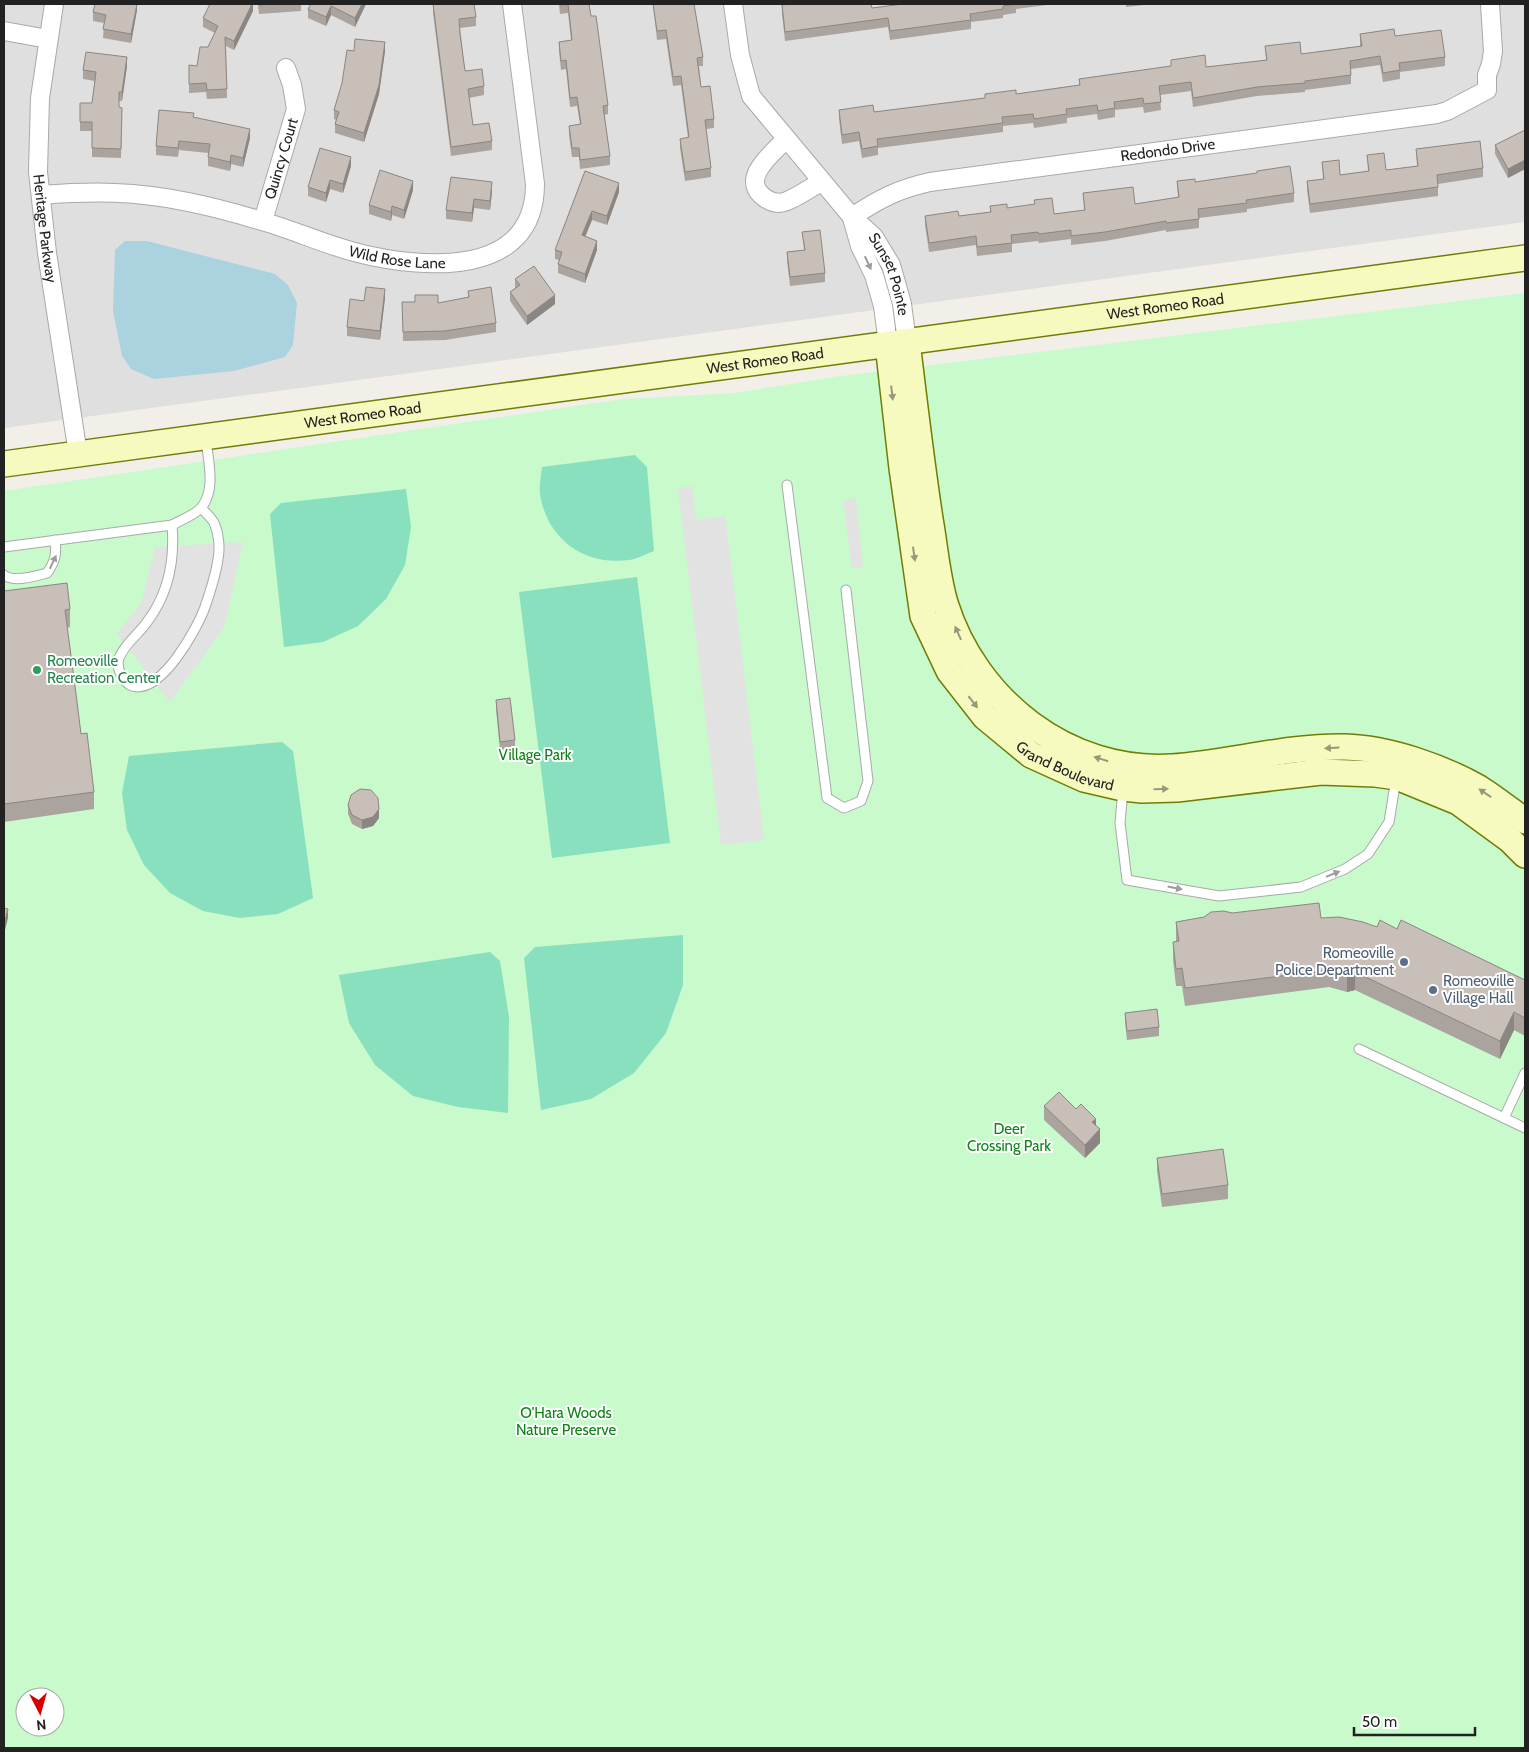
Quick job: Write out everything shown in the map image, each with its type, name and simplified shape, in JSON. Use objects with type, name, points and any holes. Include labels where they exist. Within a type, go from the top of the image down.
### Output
[{"type":"main road","name":"West Romeo Road","points":[[4,464],[1525,258]]},
{"type":"main road","name":"Grand Boulevard","points":[[897,343],[923,468],[937,563],[945,602],[959,638],[982,676],[1007,705],[1039,731],[1078,752],[1113,763],[1124,776],[1142,790],[1177,789],[1320,772],[1375,774],[1399,767],[1426,763],[1479,789],[1525,821]]},
{"type":"main road","name":"Grand Boulevard","points":[[1399,767],[1458,802],[1510,840],[1525,855]]},
{"type":"street","name":"Heritage Parkway","points":[[54,4],[40,98],[38,154],[49,262],[78,454]]},
{"type":"street","name":"Wild Rose Lane","points":[[41,195],[101,191],[128,192],[188,202],[263,221],[357,252],[392,260],[419,263],[450,263],[473,260],[490,255],[507,246],[516,238],[528,219],[535,198],[535,184],[512,4]]},
{"type":"street","name":"Sunset Pointe","points":[[734,4],[740,55],[751,96],[821,182],[852,217],[874,237],[891,265],[902,304],[897,343]]},
{"type":"street","name":"Redondo Drive","points":[[852,217],[906,187],[930,182],[1447,112],[1487,90],[1487,75],[1493,51],[1490,4]]},
{"type":"street","points":[[4,31],[48,39]]},
{"type":"street","name":"Quincy Court","points":[[263,221],[296,109],[292,85],[286,68]]},
{"type":"street","points":[[786,139],[760,166],[756,173],[755,180],[760,194],[773,202],[780,203],[788,201],[821,182]]},
{"type":"lane","points":[[4,547],[172,525],[201,508],[210,492],[206,436]]},
{"type":"lane","points":[[787,485],[826,798],[844,808],[861,801],[868,781],[846,590]]},
{"type":"lane","points":[[172,525],[174,546],[171,570],[162,598],[147,622],[126,646],[119,659],[119,672],[124,680],[132,686],[142,687],[155,681],[171,665],[192,633],[205,608],[219,558],[215,524],[201,508]]},
{"type":"lane","points":[[4,575],[7,578],[28,578],[47,573],[54,563],[57,554],[55,540]]},
{"type":"lane","points":[[1124,776],[1120,823],[1127,880],[1219,896],[1301,887],[1346,869],[1368,854],[1389,822],[1399,767]]},
{"type":"lane","points":[[1359,1049],[1525,1128]]},
{"type":"lane","points":[[1504,1118],[1525,1073]]},
{"type":"shaded area","points":[[4,4],[1525,4],[1525,222],[4,428]]},
{"type":"shaded area","points":[[692,486],[696,520],[725,516],[725,513],[764,840],[721,845],[678,488]]},
{"type":"shaded area","points":[[856,498],[863,567],[852,568],[843,500]]},
{"type":"shaded area","points":[[243,542],[224,628],[170,702],[117,634],[142,601],[155,547]]},
{"type":"green space","points":[[1525,293],[1525,1748],[4,1748],[4,491],[623,399],[734,393],[841,376]]},
{"type":"green space","points":[[635,455],[647,467],[654,551],[638,558],[613,561],[597,559],[583,554],[570,546],[559,536],[544,510],[540,494],[542,467]]},
{"type":"green space","points":[[406,489],[411,527],[405,565],[386,599],[358,626],[323,642],[284,647],[270,514],[281,503]]},
{"type":"green space","points":[[637,577],[670,843],[552,858],[519,592]]},
{"type":"green space","points":[[282,742],[293,751],[313,898],[278,914],[240,918],[203,911],[170,893],[144,865],[127,830],[122,793],[129,756]]},
{"type":"green space","points":[[683,935],[683,985],[666,1033],[634,1073],[591,1099],[541,1110],[524,958],[535,947]]},
{"type":"green space","points":[[490,952],[500,961],[509,1017],[508,1113],[458,1107],[413,1096],[375,1065],[349,1023],[339,975]]},
{"type":"water","points":[[125,241],[147,241],[275,274],[288,285],[297,303],[293,345],[285,357],[234,371],[154,379],[131,369],[122,356],[113,311],[115,250]]},
{"type":"building","points":[[95,4],[137,4],[131,34],[103,29],[106,15],[93,12]]},
{"type":"building","points":[[210,4],[252,4],[234,41],[225,37],[227,89],[207,90],[206,83],[189,84],[189,65],[197,66],[200,47],[208,47],[218,26],[203,18]]},
{"type":"building","points":[[311,4],[362,4],[355,18],[331,6],[326,17],[308,9]]},
{"type":"building","points":[[433,4],[474,4],[476,17],[459,19],[460,34],[465,71],[482,69],[484,86],[468,89],[473,125],[489,123],[492,141],[451,147]]},
{"type":"building","points":[[568,4],[589,4],[591,16],[596,16],[608,105],[603,106],[610,156],[580,160],[579,148],[572,148],[569,126],[581,124],[577,97],[570,98],[566,60],[561,61],[559,42],[572,40]]},
{"type":"building","points":[[653,4],[694,4],[703,57],[697,58],[701,87],[710,86],[714,119],[705,120],[711,168],[685,172],[680,139],[689,137],[681,76],[673,77],[666,30],[657,31]]},
{"type":"building","points":[[871,4],[872,8],[903,4],[1016,4],[1003,6],[1003,9],[970,14],[971,20],[890,31],[888,18],[785,32],[782,5]]},
{"type":"building","points":[[1394,29],[1395,36],[1441,30],[1445,57],[1399,63],[1400,70],[1383,73],[1380,56],[1350,61],[1351,75],[1305,81],[1305,83],[1257,87],[1193,98],[1191,82],[1159,86],[1161,102],[1144,104],[1143,98],[1114,102],[1115,108],[1098,111],[1097,105],[1066,109],[1067,114],[1034,119],[1033,114],[1002,117],[1003,123],[877,139],[878,146],[862,149],[859,132],[842,135],[839,110],[873,105],[874,112],[985,98],[985,94],[1016,90],[1016,94],[1080,85],[1079,79],[1171,66],[1171,60],[1205,55],[1206,67],[1267,60],[1265,46],[1300,42],[1301,54],[1362,46],[1360,34]]},
{"type":"building","points":[[355,39],[385,42],[379,85],[364,133],[335,124],[339,112],[334,110],[342,83],[347,50],[354,51]]},
{"type":"building","points":[[86,52],[127,57],[122,92],[119,92],[119,107],[122,108],[121,149],[92,148],[92,122],[80,122],[80,103],[92,103],[96,72],[83,70]]},
{"type":"building","points":[[159,110],[194,113],[193,117],[250,129],[243,158],[231,155],[230,162],[208,157],[210,144],[179,141],[178,148],[156,146]]},
{"type":"building","points":[[1525,130],[1525,160],[1508,169],[1495,145]]},
{"type":"building","points":[[1480,141],[1483,168],[1437,175],[1438,187],[1310,204],[1307,181],[1324,179],[1322,162],[1339,160],[1340,175],[1369,171],[1367,155],[1384,153],[1386,170],[1418,166],[1416,149]]},
{"type":"building","points":[[320,148],[351,157],[343,184],[330,180],[326,193],[308,187]]},
{"type":"building","points":[[1290,166],[1294,193],[1246,200],[1247,203],[1198,209],[1199,219],[1166,223],[1166,221],[1071,236],[1071,230],[1011,235],[1012,243],[977,247],[976,236],[929,243],[925,216],[958,211],[959,216],[991,212],[990,206],[1007,204],[1007,208],[1035,204],[1034,200],[1052,198],[1054,214],[1085,210],[1083,193],[1133,187],[1135,204],[1179,197],[1177,181],[1195,179],[1195,182]]},
{"type":"building","points":[[380,170],[413,181],[404,210],[392,206],[391,212],[369,205]]},
{"type":"building","points":[[585,171],[619,183],[607,216],[592,211],[582,235],[597,241],[585,274],[558,264],[562,252],[555,250]]},
{"type":"building","points":[[451,177],[492,182],[490,201],[474,199],[472,213],[446,210]]},
{"type":"building","points":[[820,230],[825,273],[790,277],[787,252],[805,250],[802,232]]},
{"type":"building","points":[[534,266],[555,295],[527,316],[510,292],[520,285],[515,279]]},
{"type":"building","points":[[366,287],[385,289],[380,331],[347,327],[350,299],[364,301]]},
{"type":"building","points":[[491,287],[496,323],[445,331],[403,332],[402,302],[415,302],[415,295],[438,295],[438,303],[469,297],[468,291]]},
{"type":"building","name":"Romeoville Recreation Center","points":[[67,583],[70,609],[65,610],[81,734],[87,733],[94,792],[4,804],[4,591]]},
{"type":"building","points":[[510,698],[515,740],[500,742],[496,700]]},
{"type":"building","points":[[360,789],[371,790],[378,798],[379,809],[373,817],[362,820],[352,815],[348,805],[351,795]]},
{"type":"building","name":"Romeoville Village Hall","points":[[1319,903],[1321,918],[1339,917],[1377,927],[1380,920],[1397,929],[1401,920],[1525,980],[1525,1018],[1514,1012],[1500,1041],[1355,972],[1347,974],[1329,970],[1185,988],[1182,968],[1176,969],[1173,942],[1179,941],[1176,922],[1204,917],[1211,912],[1224,911],[1232,913]]},
{"type":"building","points":[[4,908],[8,909],[4,925]]},
{"type":"building","points":[[1157,1009],[1159,1027],[1127,1031],[1125,1013]]},
{"type":"building","points":[[1059,1092],[1076,1109],[1081,1104],[1096,1119],[1092,1122],[1100,1129],[1085,1145],[1044,1106]]},
{"type":"building","points":[[1223,1149],[1228,1185],[1162,1194],[1157,1158]]},
{"type":"place","name":"Romeoville Recreation Center","points":[[37,670]]},
{"type":"place","name":"Romeoville Police Department","points":[[1404,962]]},
{"type":"place","name":"Romeoville Village Hall","points":[[1433,990]]},
{"type":"park label","name":"Village Park","points":[[535,755]]},
{"type":"park label","name":"Deer Crossing Park","points":[[1009,1138]]},
{"type":"park label","name":"O'Hara Woods Nature Preserve","points":[[566,1422]]}]
